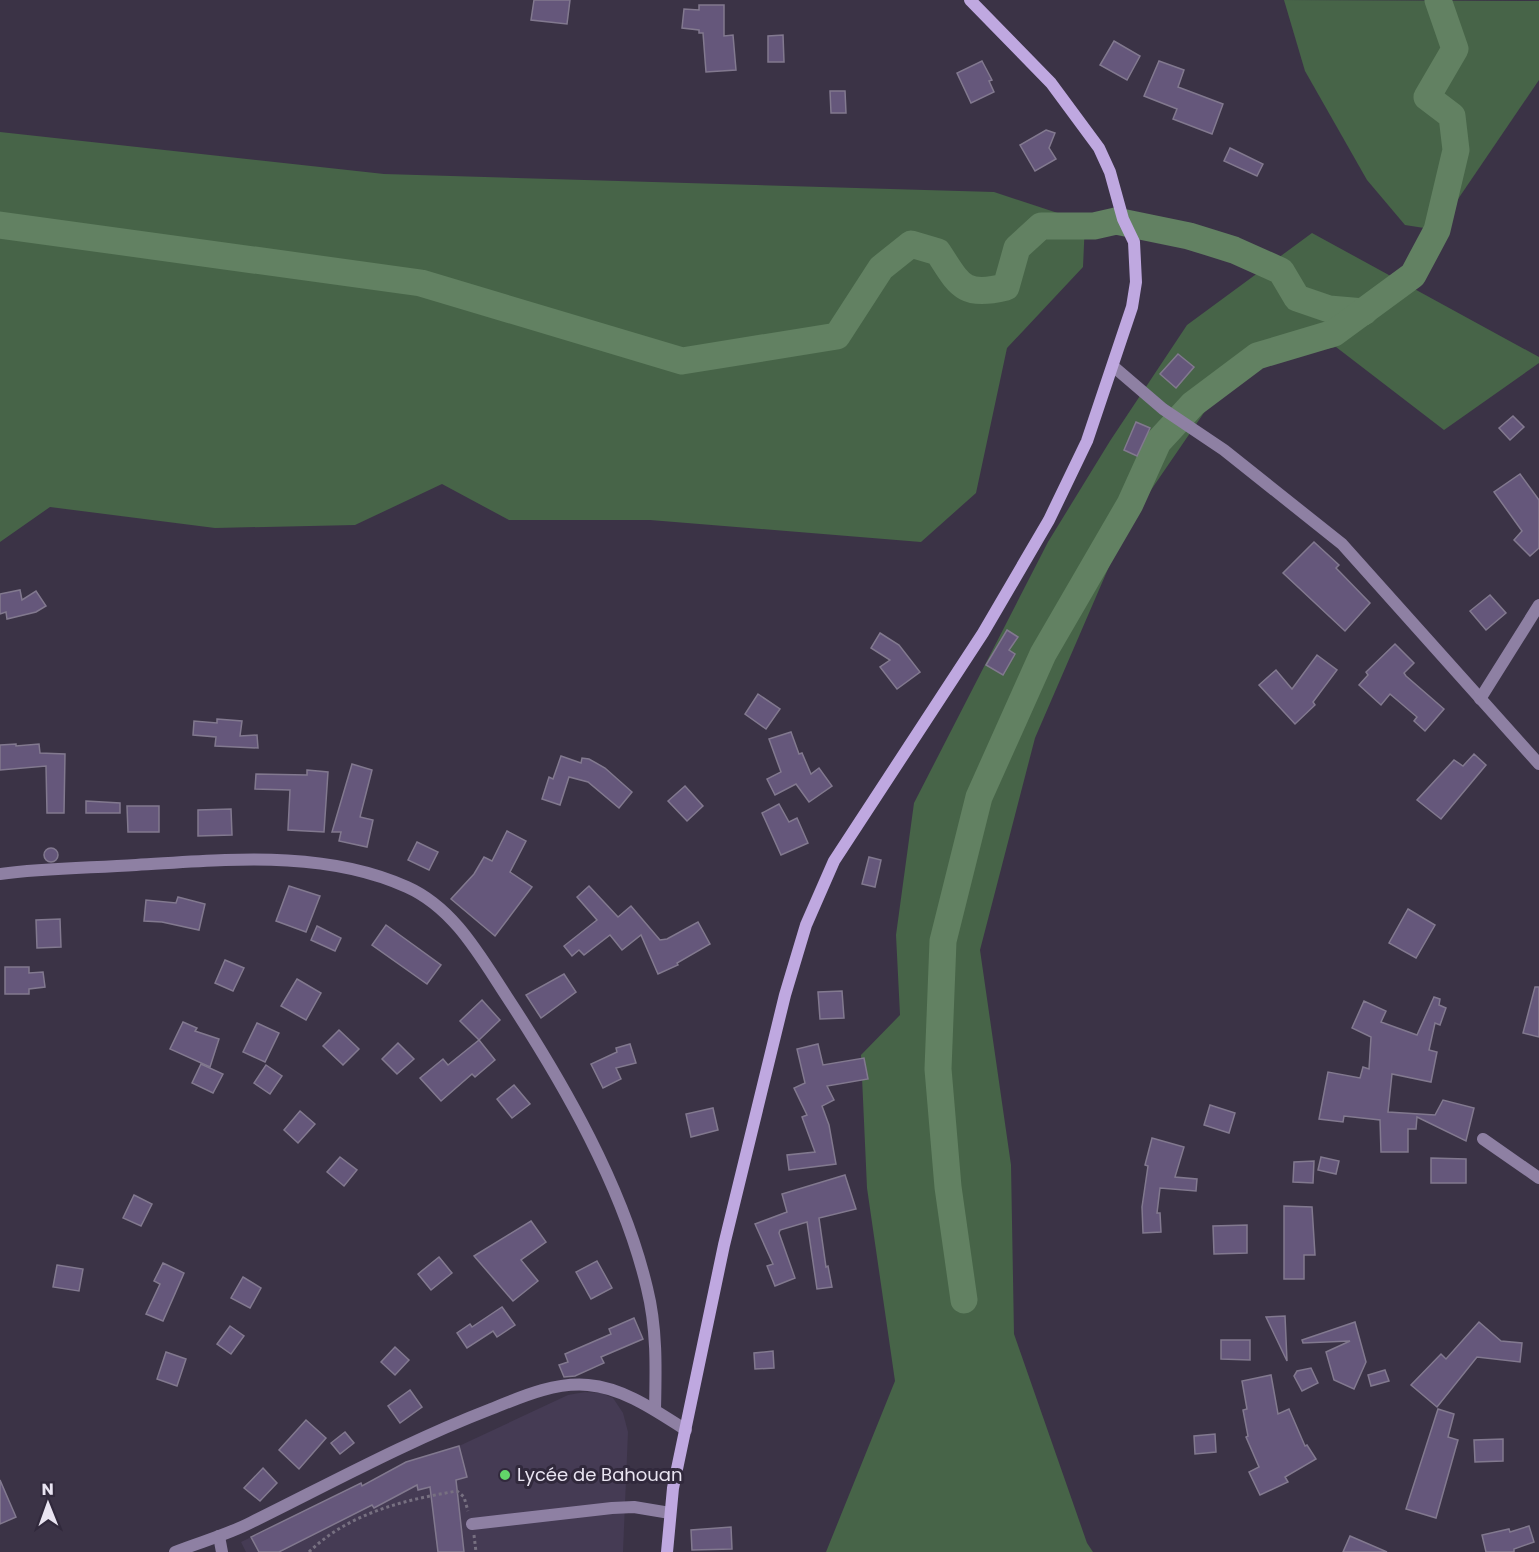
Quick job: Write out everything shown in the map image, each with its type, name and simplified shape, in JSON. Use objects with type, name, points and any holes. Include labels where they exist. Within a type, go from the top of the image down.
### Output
[{"type":"main road","points":[[667,1552],[678,1461],[748,1144],[785,995],[815,903],[834,861],[983,633],[1049,520],[1087,441],[1132,307],[1136,282],[1134,242],[1123,219],[1110,172],[1099,148],[1051,83],[970,0]]},
{"type":"street","points":[[1114,366],[1163,409],[1224,450],[1342,544],[1539,764]]},
{"type":"street","points":[[1480,699],[1539,605]]},
{"type":"street","points":[[0,874],[246,860],[317,864],[388,879],[438,906],[468,938],[517,1012],[567,1095],[607,1180],[627,1227],[648,1290],[655,1330],[655,1409]]},
{"type":"street","points":[[1483,1139],[1539,1178]]},
{"type":"street","points":[[175,1552],[249,1524],[377,1459],[466,1419],[531,1394],[588,1385],[619,1393],[655,1409],[686,1430]]},
{"type":"street","points":[[472,1524],[612,1508],[634,1507],[670,1513]]},
{"type":"street","points":[[219,1536],[222,1552]]},
{"type":"path","points":[[309,1552],[349,1522],[392,1505],[457,1491],[464,1497],[472,1524]]},
{"type":"shaded area","name":"Lycée de Bahouan","points":[[585,1392],[601,1393],[613,1398],[623,1413],[628,1432],[623,1552],[246,1552],[241,1542],[361,1483],[362,1486],[459,1446],[568,1395]]},
{"type":"green space","points":[[1284,0],[1539,1],[1539,80],[1437,230],[1405,225],[1367,180],[1305,71]]},
{"type":"green space","points":[[0,132],[384,174],[994,192],[1085,222],[1083,267],[1007,348],[976,493],[921,542],[650,520],[509,520],[442,484],[355,525],[215,528],[50,507],[0,542]]},
{"type":"green space","points":[[1312,233],[1539,357],[1539,363],[1444,430],[1336,347],[1236,366],[1127,525],[1035,738],[980,950],[1011,1165],[1014,1334],[1087,1543],[1093,1552],[826,1552],[895,1381],[867,1188],[861,1055],[900,1015],[896,935],[914,803],[1048,542],[1110,441],[1187,325]]},
{"type":"building","points":[[534,0],[570,0],[567,24],[531,20]]},
{"type":"building","points":[[699,5],[724,5],[724,36],[733,35],[736,70],[706,72],[703,33],[699,33],[699,30],[682,28],[684,9],[699,10]]},
{"type":"building","points":[[783,35],[784,62],[768,62],[768,36]]},
{"type":"building","points":[[1114,41],[1140,56],[1127,80],[1100,65]]},
{"type":"building","points":[[982,61],[992,80],[989,81],[994,92],[971,103],[957,73]]},
{"type":"building","points":[[1159,61],[1184,70],[1178,87],[1223,104],[1212,134],[1173,119],[1177,109],[1144,96]]},
{"type":"building","points":[[830,91],[845,91],[846,113],[831,113]]},
{"type":"building","points":[[1046,130],[1055,133],[1049,148],[1056,159],[1035,171],[1020,145]]},
{"type":"building","points":[[1230,148],[1263,164],[1257,176],[1224,161]]},
{"type":"building","points":[[1178,354],[1194,367],[1176,388],[1160,374]]},
{"type":"building","points":[[1513,416],[1524,427],[1510,440],[1499,428]]},
{"type":"building","points":[[1136,422],[1150,428],[1137,456],[1124,450]]},
{"type":"building","points":[[1520,474],[1539,500],[1539,548],[1530,556],[1514,540],[1522,531],[1494,492]]},
{"type":"building","points":[[1314,542],[1339,565],[1336,568],[1370,603],[1345,631],[1283,573]]},
{"type":"building","points":[[20,590],[22,600],[36,591],[46,606],[36,612],[7,619],[6,612],[0,614],[0,594]]},
{"type":"building","points":[[1490,595],[1506,613],[1486,630],[1470,611]]},
{"type":"building","points":[[1007,630],[1018,637],[1009,650],[1015,654],[1003,675],[986,665]]},
{"type":"building","points":[[880,633],[899,645],[920,672],[897,689],[880,667],[890,660],[871,648]]},
{"type":"building","points":[[1395,644],[1414,663],[1404,673],[1406,676],[1444,709],[1425,731],[1414,721],[1417,717],[1390,694],[1381,705],[1359,685],[1368,675],[1366,672]]},
{"type":"building","points":[[1317,655],[1337,670],[1313,702],[1315,705],[1295,724],[1259,685],[1276,670],[1292,689]]},
{"type":"building","points":[[758,694],[780,709],[766,729],[745,714]]},
{"type":"building","points":[[217,719],[242,721],[240,736],[257,735],[258,748],[215,746],[216,737],[193,735],[194,721],[217,723]]},
{"type":"building","points":[[791,732],[799,754],[802,753],[811,774],[819,768],[832,786],[809,802],[796,784],[775,795],[767,779],[781,772],[769,739]]},
{"type":"building","points":[[16,744],[16,746],[39,744],[40,753],[65,754],[64,813],[47,813],[46,766],[0,770],[0,745]]},
{"type":"building","points":[[1474,754],[1486,765],[1441,819],[1417,800],[1454,760],[1463,766]]},
{"type":"building","points":[[561,756],[581,763],[582,758],[589,759],[605,768],[632,792],[619,808],[588,782],[569,777],[560,805],[542,799],[549,777],[553,779]]},
{"type":"building","points":[[352,764],[372,770],[360,817],[373,820],[367,847],[339,841],[341,832],[332,832]]},
{"type":"building","points":[[307,770],[328,772],[324,832],[288,830],[290,790],[255,789],[256,774],[307,775]]},
{"type":"building","points":[[685,786],[703,806],[687,821],[668,801]]},
{"type":"building","points":[[86,801],[120,803],[120,813],[86,813]]},
{"type":"building","points":[[779,804],[789,822],[797,818],[808,843],[781,855],[762,813]]},
{"type":"building","points":[[127,806],[159,806],[159,832],[128,832]]},
{"type":"building","points":[[231,809],[232,835],[198,836],[198,810]]},
{"type":"building","points":[[507,831],[526,841],[510,872],[532,887],[495,936],[451,899],[474,874],[484,857],[492,861]]},
{"type":"building","points":[[417,842],[438,852],[429,870],[408,860]]},
{"type":"building","points":[[51,848],[56,850],[58,855],[56,860],[51,862],[46,860],[44,855],[46,850]]},
{"type":"building","points":[[869,857],[881,860],[875,887],[862,884]]},
{"type":"building","points":[[289,886],[320,896],[306,932],[276,921]]},
{"type":"building","points":[[589,886],[618,917],[631,906],[660,940],[667,939],[698,922],[710,944],[677,963],[678,965],[658,974],[641,935],[622,950],[610,935],[584,955],[579,950],[572,956],[564,946],[597,920],[577,897]]},
{"type":"building","points":[[178,897],[205,904],[199,930],[162,922],[144,921],[146,900],[176,903]]},
{"type":"building","points":[[1408,909],[1435,925],[1416,958],[1389,943]]},
{"type":"building","points":[[60,919],[61,947],[37,948],[36,920]]},
{"type":"building","points":[[386,925],[441,965],[427,984],[372,945]]},
{"type":"building","points":[[317,926],[341,938],[335,951],[311,940]]},
{"type":"building","points":[[225,960],[244,968],[233,991],[215,983]]},
{"type":"building","points":[[5,967],[29,967],[29,973],[43,972],[45,987],[29,989],[29,994],[5,994]]},
{"type":"building","points":[[564,974],[576,992],[541,1018],[526,995]]},
{"type":"building","points":[[297,979],[321,993],[306,1020],[281,1006]]},
{"type":"building","points":[[1535,987],[1539,987],[1539,1037],[1523,1033]]},
{"type":"building","points":[[842,991],[844,1018],[820,1019],[818,992]]},
{"type":"building","points":[[1434,997],[1440,999],[1439,1005],[1446,1008],[1440,1025],[1435,1023],[1429,1050],[1437,1052],[1431,1082],[1392,1074],[1388,1112],[1435,1115],[1443,1100],[1474,1108],[1466,1141],[1417,1117],[1416,1129],[1408,1129],[1408,1152],[1381,1152],[1380,1120],[1344,1116],[1343,1122],[1319,1119],[1328,1072],[1360,1078],[1363,1067],[1369,1069],[1371,1037],[1352,1028],[1364,1001],[1386,1011],[1381,1022],[1417,1035]]},
{"type":"building","points":[[482,1000],[500,1020],[479,1040],[460,1021]]},
{"type":"building","points":[[183,1022],[197,1028],[195,1031],[219,1039],[210,1067],[170,1049]]},
{"type":"building","points":[[257,1023],[279,1033],[265,1062],[243,1052]]},
{"type":"building","points":[[339,1030],[359,1049],[343,1065],[323,1046]]},
{"type":"building","points":[[479,1040],[495,1060],[475,1077],[472,1074],[441,1101],[420,1078],[443,1059],[448,1065]]},
{"type":"building","points":[[398,1043],[414,1059],[397,1074],[382,1059]]},
{"type":"building","points":[[630,1044],[636,1063],[616,1068],[621,1079],[603,1088],[591,1064],[617,1052],[616,1048]]},
{"type":"building","points":[[818,1044],[823,1065],[864,1058],[868,1079],[827,1086],[834,1100],[822,1106],[829,1125],[836,1164],[789,1170],[787,1155],[815,1152],[802,1117],[807,1115],[794,1088],[805,1083],[797,1049]]},
{"type":"building","points":[[201,1064],[223,1074],[213,1093],[192,1083]]},
{"type":"building","points":[[266,1065],[282,1076],[270,1094],[254,1083]]},
{"type":"building","points":[[514,1085],[530,1104],[512,1118],[497,1099]]},
{"type":"building","points":[[1210,1105],[1235,1113],[1229,1133],[1204,1125]]},
{"type":"building","points":[[713,1108],[718,1130],[691,1137],[686,1114]]},
{"type":"building","points":[[300,1111],[315,1124],[298,1143],[284,1130]]},
{"type":"building","points":[[1152,1138],[1184,1147],[1175,1177],[1197,1179],[1196,1191],[1160,1188],[1157,1213],[1160,1213],[1161,1232],[1143,1233],[1142,1207],[1148,1166],[1145,1165]]},
{"type":"building","points":[[340,1157],[357,1170],[344,1186],[327,1172]]},
{"type":"building","points":[[1321,1157],[1339,1161],[1336,1174],[1318,1170]]},
{"type":"building","points":[[1431,1158],[1466,1159],[1466,1183],[1431,1183]]},
{"type":"building","points":[[1314,1161],[1313,1183],[1293,1182],[1294,1162]]},
{"type":"building","points":[[845,1175],[856,1209],[819,1218],[826,1267],[828,1266],[832,1287],[817,1289],[807,1222],[780,1230],[779,1233],[795,1278],[775,1286],[767,1266],[773,1264],[755,1224],[787,1212],[782,1194]]},
{"type":"building","points":[[134,1195],[152,1204],[141,1226],[123,1218]]},
{"type":"building","points":[[1284,1206],[1312,1207],[1315,1255],[1304,1255],[1304,1279],[1284,1279]]},
{"type":"building","points":[[531,1221],[546,1242],[521,1260],[538,1281],[513,1301],[474,1256]]},
{"type":"building","points":[[1247,1225],[1247,1253],[1214,1254],[1213,1226]]},
{"type":"building","points":[[439,1257],[452,1273],[431,1290],[418,1274]]},
{"type":"building","points":[[597,1261],[612,1288],[591,1299],[576,1272]]},
{"type":"building","points":[[163,1263],[184,1273],[163,1321],[146,1314],[160,1284],[154,1281]]},
{"type":"building","points":[[57,1265],[83,1269],[79,1291],[53,1287]]},
{"type":"building","points":[[243,1277],[261,1288],[250,1308],[231,1298]]},
{"type":"building","points":[[502,1307],[515,1325],[497,1337],[493,1331],[467,1348],[457,1333],[470,1324],[472,1327]]},
{"type":"building","points":[[1285,1316],[1287,1361],[1266,1317]]},
{"type":"building","points":[[634,1318],[643,1339],[601,1357],[604,1363],[575,1376],[564,1377],[559,1365],[568,1362],[565,1354],[611,1334],[609,1329]]},
{"type":"building","points":[[1355,1322],[1366,1362],[1354,1389],[1334,1380],[1326,1352],[1350,1341],[1303,1343],[1302,1340]]},
{"type":"building","points":[[1479,1322],[1501,1341],[1522,1343],[1520,1362],[1477,1357],[1437,1407],[1411,1385],[1441,1354],[1446,1359]]},
{"type":"building","points":[[230,1326],[244,1336],[231,1354],[217,1344]]},
{"type":"building","points":[[1221,1340],[1250,1340],[1250,1360],[1221,1359]]},
{"type":"building","points":[[395,1347],[409,1360],[395,1375],[381,1362]]},
{"type":"building","points":[[773,1351],[774,1368],[755,1369],[754,1353]]},
{"type":"building","points":[[166,1352],[186,1359],[177,1386],[157,1379]]},
{"type":"building","points":[[1311,1368],[1318,1383],[1302,1391],[1294,1376],[1297,1371]]},
{"type":"building","points":[[1385,1370],[1389,1381],[1371,1386],[1368,1375]]},
{"type":"building","points":[[1271,1375],[1278,1414],[1289,1409],[1305,1446],[1307,1445],[1316,1459],[1285,1477],[1288,1482],[1260,1495],[1249,1472],[1259,1467],[1246,1437],[1248,1436],[1243,1410],[1247,1409],[1242,1381]]},
{"type":"building","points":[[410,1390],[422,1407],[400,1423],[388,1406]]},
{"type":"building","points":[[1438,1409],[1454,1414],[1448,1437],[1458,1440],[1436,1518],[1406,1509]]},
{"type":"building","points":[[306,1420],[326,1438],[299,1469],[279,1450]]},
{"type":"building","points":[[345,1432],[354,1443],[340,1454],[331,1443]]},
{"type":"building","points":[[1215,1434],[1216,1452],[1195,1454],[1194,1436]]},
{"type":"building","points":[[1503,1439],[1503,1461],[1475,1462],[1474,1440]]},
{"type":"building","points":[[459,1446],[467,1477],[456,1480],[464,1552],[438,1552],[430,1487],[418,1490],[417,1485],[374,1508],[372,1505],[279,1552],[259,1552],[251,1537],[361,1483],[362,1486],[406,1462]]},
{"type":"building","points":[[263,1468],[277,1483],[260,1501],[244,1488]]},
{"type":"building","points":[[0,1480],[16,1517],[0,1524]]},
{"type":"building","points":[[1529,1526],[1534,1542],[1514,1549],[1514,1552],[1486,1552],[1482,1535],[1509,1529],[1510,1532]]},
{"type":"building","points":[[731,1527],[732,1549],[692,1550],[691,1530]]},
{"type":"building","points":[[1350,1536],[1387,1552],[1343,1552]]},
{"type":"waterway","points":[[964,1300],[948,1187],[938,1069],[943,941],[979,797],[1043,654],[1130,504],[1158,442],[1193,404],[1257,356],[1334,333],[1413,275],[1437,230],[1456,150],[1452,116],[1427,97],[1455,49],[1438,0]]},
{"type":"waterway","points":[[0,225],[421,283],[682,361],[837,336],[881,268],[911,244],[938,252],[964,286],[980,291],[1006,287],[1017,248],[1041,226],[1094,226],[1116,221],[1189,236],[1234,250],[1281,271],[1297,298],[1329,309],[1364,312]]},
{"type":"place","name":"Lycée de Bahouan","points":[[505,1475]]}]
